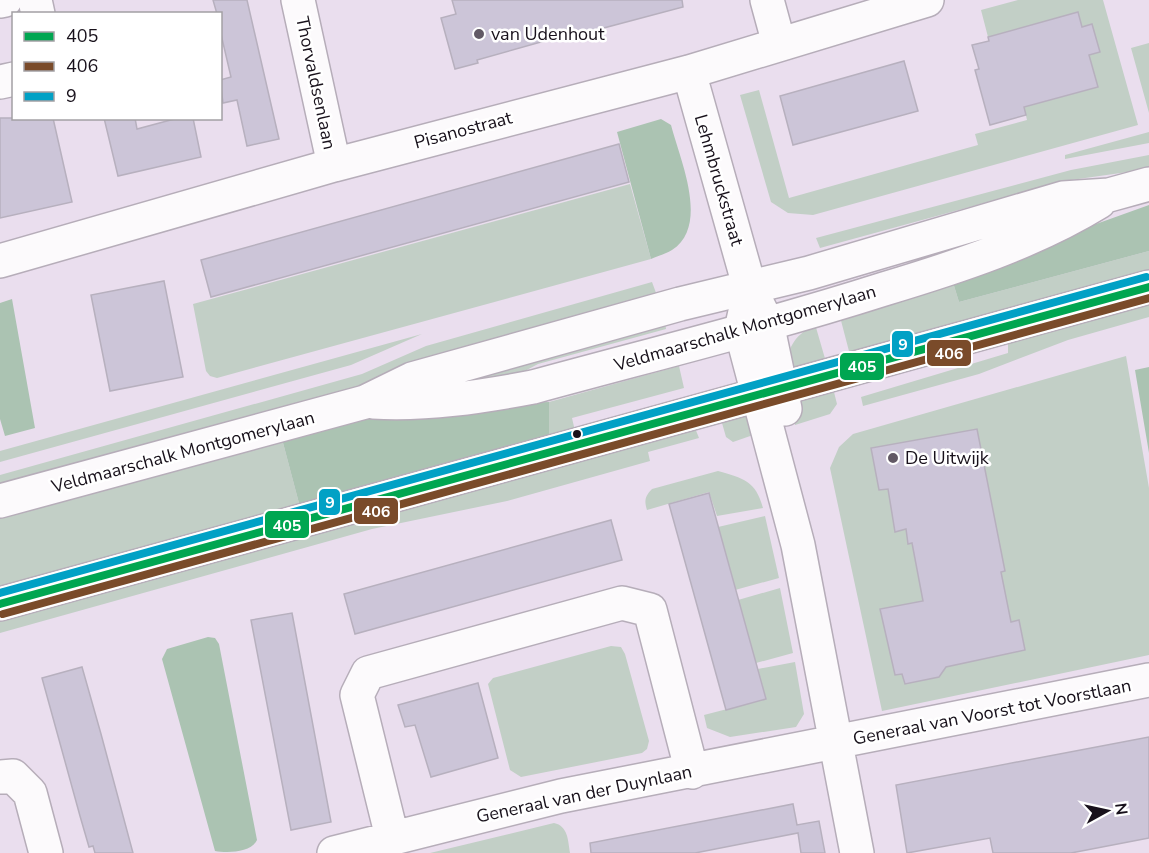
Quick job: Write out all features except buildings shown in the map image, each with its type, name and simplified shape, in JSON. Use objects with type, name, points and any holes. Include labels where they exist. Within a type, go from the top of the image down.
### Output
[{"type":"street","points":[[0,1],[5,0]]},
{"type":"street","name":"Thorvaldsenlaan","points":[[297,0],[334,165]]},
{"type":"street","points":[[767,0],[779,44]]},
{"type":"street","name":"Pisanostraat","points":[[0,261],[334,165],[689,72],[927,0]]},
{"type":"street","name":"Lehmbruckstraat","points":[[689,72],[750,289]]},
{"type":"street","name":"Veldmaarschalk Montgomerylaan","points":[[0,501],[365,402],[412,379],[680,304],[750,289],[1063,198],[1109,195],[1149,184]]},
{"type":"street","name":"Veldmaarschalk Montgomerylaan","points":[[365,402],[408,404],[489,395],[533,387],[754,327],[953,268],[1072,218],[1109,195]]},
{"type":"street","points":[[0,604],[1149,287]]},
{"type":"street","points":[[750,289],[754,327],[769,392],[857,853]]},
{"type":"street","points":[[392,837],[357,695],[368,673],[622,603],[650,610],[692,772]]},
{"type":"street","name":"Generaal van Voorst tot Voorstlaan","points":[[835,743],[1149,680]]},
{"type":"street","name":"Generaal van der Duynlaan","points":[[333,853],[561,796],[835,743]]},
{"type":"street","points":[[0,777],[13,776],[30,793],[46,853]]},
{"type":"shaded area","points":[[1018,0],[1103,0],[1138,125],[813,215],[788,213],[771,202],[740,95],[759,90],[789,198],[978,145],[975,134],[1027,120],[1024,107],[1098,87],[1089,55],[1100,52],[1092,25],[1082,27],[1078,13],[988,37],[981,10]]},
{"type":"shaded area","points":[[1149,43],[1149,113],[1131,48]]},
{"type":"shaded area","points":[[1149,132],[1149,143],[1065,159],[1065,155]]},
{"type":"shaded area","points":[[1149,155],[1149,169],[1064,181],[820,248],[816,238],[1071,170]]},
{"type":"shaded area","points":[[630,184],[651,259],[217,378],[210,376],[206,371],[193,304]]},
{"type":"shaded area","points":[[1149,251],[1149,272],[850,355],[839,313],[951,276],[959,302]]},
{"type":"shaded area","points":[[652,282],[659,301],[392,378],[0,486],[0,475],[362,374],[426,346]]},
{"type":"shaded area","points":[[1149,303],[1149,317],[1068,340],[979,374],[863,406],[861,397],[1008,353],[1008,342]]},
{"type":"shaded area","points":[[665,321],[666,329],[538,364],[493,388],[397,398]]},
{"type":"shaded area","points":[[815,324],[826,362],[785,374],[792,344]]},
{"type":"shaded area","points":[[422,334],[351,365],[0,462],[0,451]]},
{"type":"shaded area","points":[[1126,356],[1149,488],[1149,655],[882,711],[830,468],[839,447],[853,434]]},
{"type":"shaded area","points":[[679,366],[684,388],[572,418],[575,431],[549,438],[549,402]]},
{"type":"shaded area","points":[[834,392],[837,404],[830,414],[795,425],[791,403]]},
{"type":"shaded area","points":[[750,415],[756,434],[733,442],[726,437],[722,423]]},
{"type":"shaded area","points":[[695,428],[699,438],[648,452],[650,461],[507,501],[372,529],[0,633],[0,620]]},
{"type":"shaded area","points":[[282,439],[300,507],[0,589],[0,517]]},
{"type":"shaded area","points":[[718,471],[735,476],[752,486],[763,508],[717,516],[709,492],[647,510],[646,499],[652,489]]},
{"type":"shaded area","points":[[765,516],[779,578],[735,590],[718,527]]},
{"type":"shaded area","points":[[780,588],[793,653],[756,663],[738,600]]},
{"type":"shaded area","points":[[611,646],[621,647],[625,654],[649,741],[647,749],[642,753],[521,777],[510,770],[488,684],[493,678]]},
{"type":"shaded area","points":[[795,662],[804,714],[796,727],[730,737],[707,728],[704,715],[766,699],[758,669]]},
{"type":"shaded area","points":[[554,823],[565,830],[570,853],[430,853]]},
{"type":"green space","points":[[661,119],[671,125],[685,173],[691,209],[689,225],[683,239],[672,250],[651,259],[617,132]]},
{"type":"green space","points":[[1149,205],[1149,251],[959,302],[951,276]]},
{"type":"green space","points":[[12,299],[35,428],[5,436],[0,419],[0,303]]},
{"type":"green space","points":[[1149,367],[1149,453],[1135,370]]},
{"type":"green space","points":[[549,402],[549,438],[300,507],[282,439],[381,415],[488,404]]},
{"type":"green space","points":[[208,637],[215,638],[219,644],[257,840],[250,847],[238,851],[215,851],[162,659],[167,649]]},
{"type":"transit line","name":"9","points":[[0,593],[1146,277]]},
{"type":"transit line","name":"405","points":[[0,604],[1149,287]]},
{"type":"transit line","name":"406","points":[[3,614],[1149,298]]},
{"type":"place","name":"van Udenhout","points":[[479,34]]},
{"type":"place","name":"De Uitwijk","points":[[893,458]]}]
